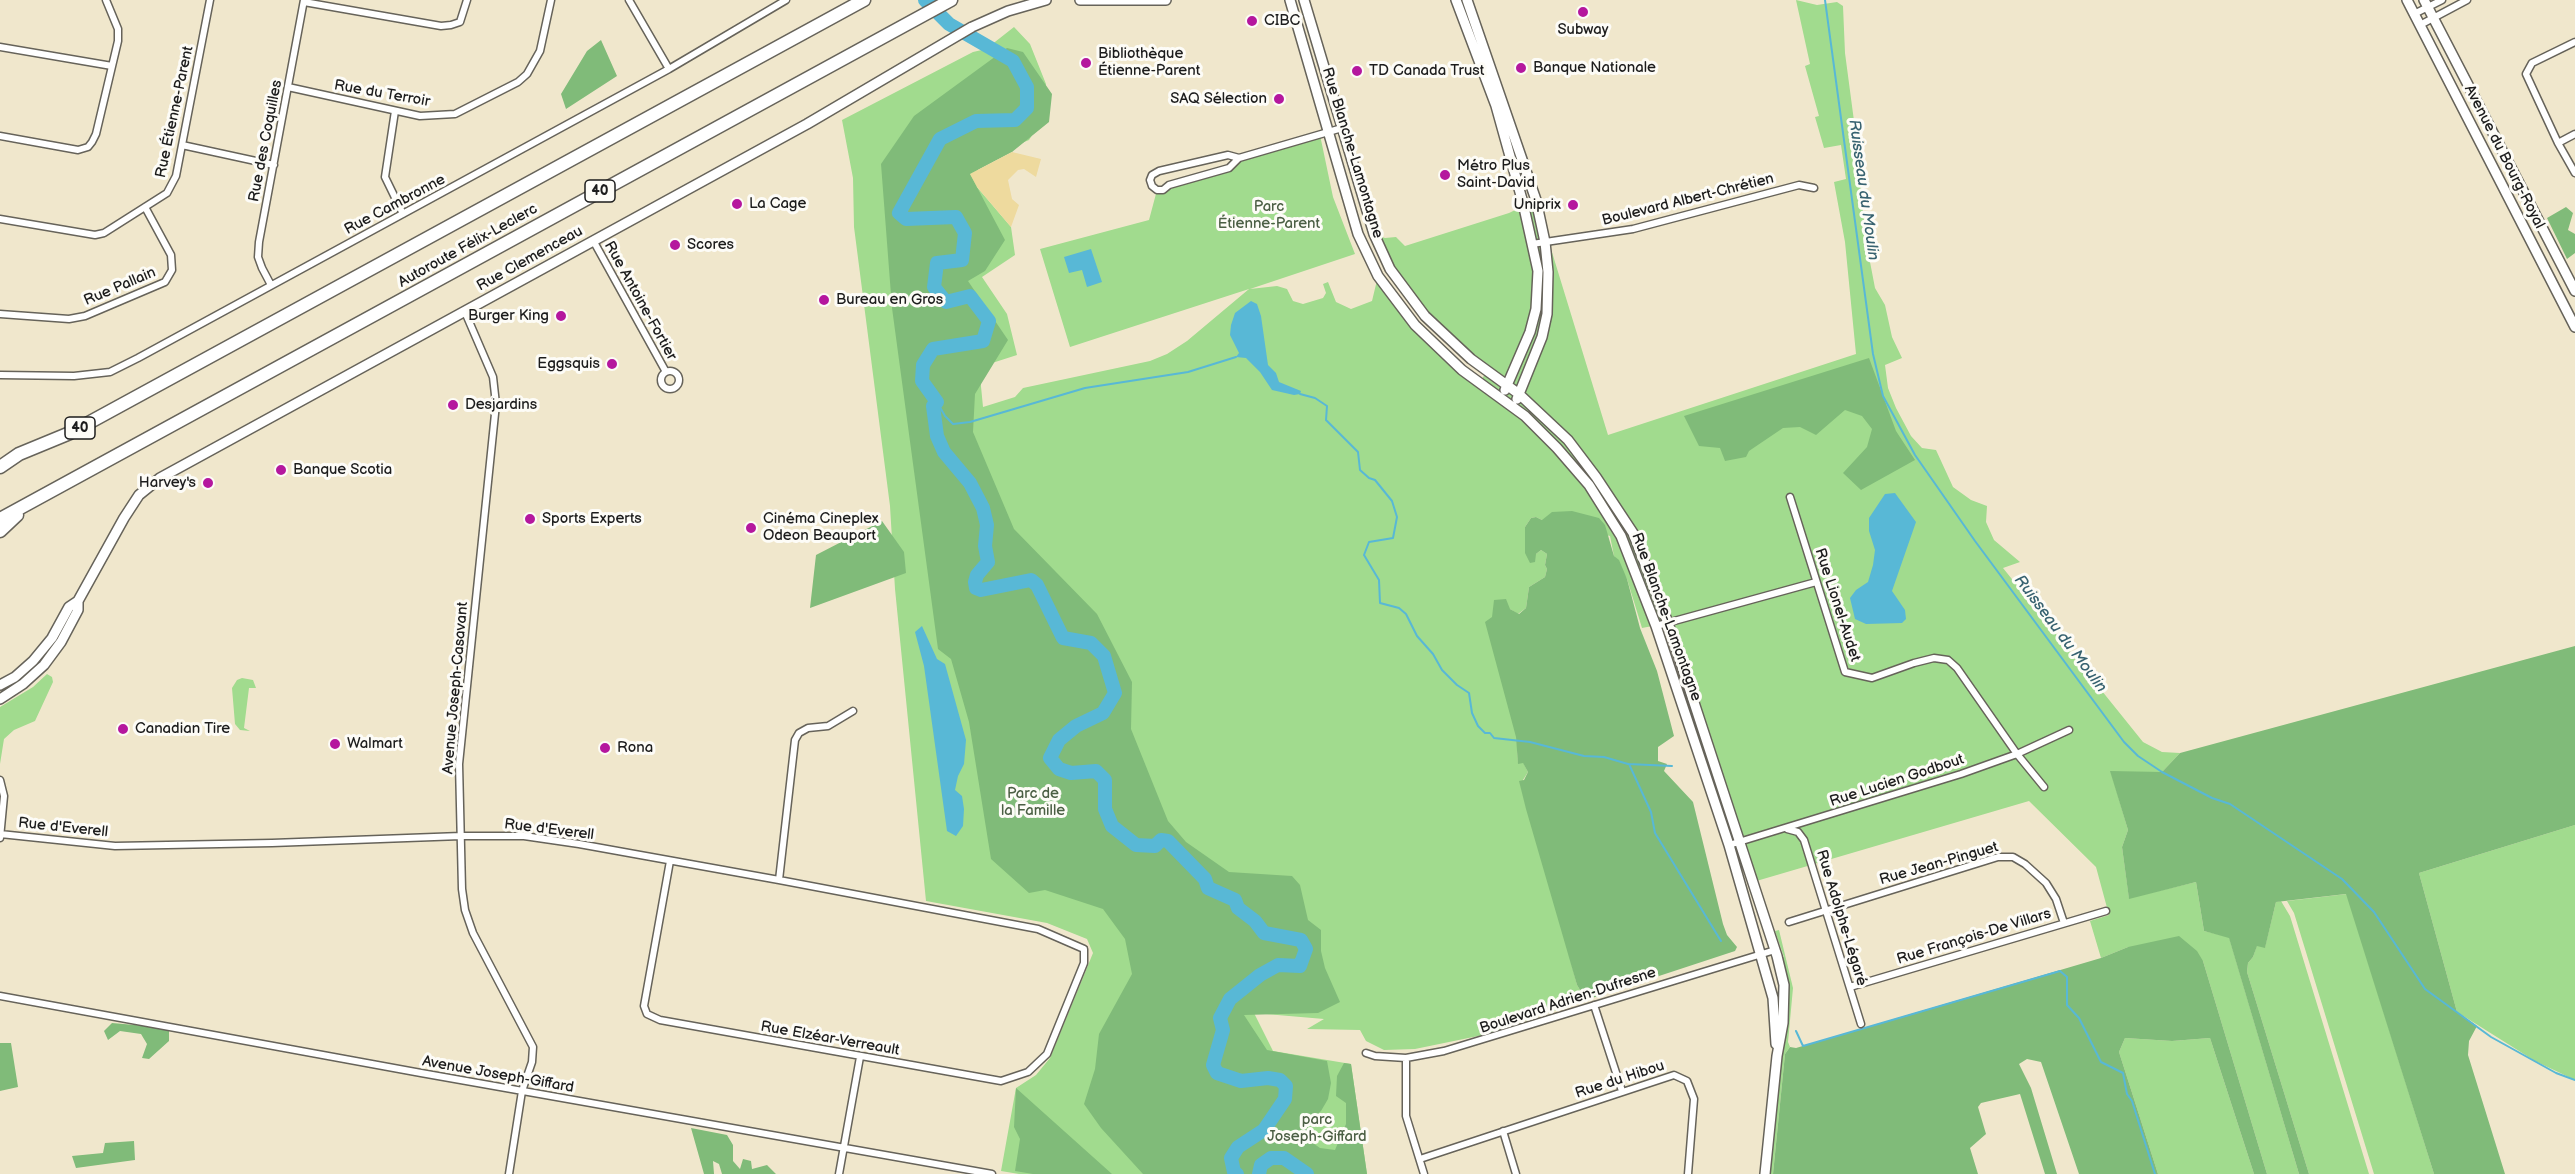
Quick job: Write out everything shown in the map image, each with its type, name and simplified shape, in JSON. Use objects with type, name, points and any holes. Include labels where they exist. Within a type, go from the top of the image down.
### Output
[{"type":"highway","name":"Autoroute Félix-Leclerc","points":[[0,467],[19,454],[70,433],[864,0]]},
{"type":"highway","name":"Autoroute Félix-Leclerc","points":[[0,519],[948,1]]},
{"type":"highway","points":[[0,460],[19,454]]},
{"type":"highway","points":[[0,531],[29,503]]},
{"type":"street","points":[[0,136],[78,150],[88,147],[96,134],[112,66],[118,28],[106,0]]},
{"type":"street","name":"Rue Étienne-Parent","points":[[0,219],[95,235],[104,233],[167,193],[172,186],[182,145],[210,0]]},
{"type":"street","points":[[304,1],[441,26],[459,22],[467,0]]},
{"type":"street","name":"Rue du Terroir","points":[[288,87],[420,116],[455,114],[518,82],[534,64],[540,51],[551,0]]},
{"type":"street","points":[[629,0],[669,69]]},
{"type":"street","name":"Rue Cambronne","points":[[0,375],[74,376],[110,372],[669,69],[786,0]]},
{"type":"street","name":"Rue Clemenceau","points":[[0,685],[15,677],[33,661],[52,638],[69,607],[78,601],[139,495],[160,478],[807,124],[972,27],[1008,11],[1046,0]]},
{"type":"street","points":[[1080,0],[1166,0]]},
{"type":"street","name":"Rue Blanche-Lamontagne","points":[[1290,0],[1358,234],[1378,276],[1414,325],[1462,370],[1513,407],[1557,448],[1588,485],[1621,536],[1656,626],[1729,845],[1773,998],[1777,1056]]},
{"type":"street","name":"Rue Blanche-Lamontagne","points":[[1304,0],[1374,234],[1390,269],[1425,316],[1471,359],[1519,394],[1568,440],[1633,533],[1668,623],[1775,950],[1784,985],[1783,1023],[1777,1056],[1765,1174]]},
{"type":"street","points":[[1456,0],[1496,106],[1523,203],[1538,271],[1536,309],[1530,332],[1501,398]]},
{"type":"street","points":[[1467,0],[1536,200],[1545,242],[1548,272],[1546,314],[1542,337],[1513,407]]},
{"type":"street","name":"Avenue du Bourg-Royal","points":[[2407,0],[2575,327]]},
{"type":"street","points":[[2414,14],[2426,4],[2442,0]]},
{"type":"street","points":[[2420,25],[2467,0]]},
{"type":"street","name":"Rue des Coquilles","points":[[272,285],[258,257],[259,242],[304,1]]},
{"type":"street","name":"Avenue du Bourg-Royal","points":[[2426,4],[2575,291]]},
{"type":"street","points":[[2575,42],[2532,63],[2526,74],[2558,143],[2575,173]]},
{"type":"street","points":[[0,47],[112,66]]},
{"type":"street","points":[[395,111],[385,177],[403,214]]},
{"type":"street","points":[[1239,158],[1228,155],[1159,171],[1152,175],[1150,180],[1152,186],[1157,190],[1163,190],[1169,185],[1229,168],[1239,158],[1342,128]]},
{"type":"street","points":[[2558,143],[2575,134]]},
{"type":"street","points":[[182,145],[274,165]]},
{"type":"street","name":"Boulevard Albert-Chrétien","points":[[1532,244],[1633,229],[1799,185],[1814,188]]},
{"type":"street","name":"Rue Pallain","points":[[0,314],[69,319],[85,316],[165,282],[172,270],[171,255],[144,207]]},
{"type":"street","name":"Rue Antoine-Fortier","points":[[594,242],[666,372]]},
{"type":"street","name":"Avenue Joseph-Casavant","points":[[465,312],[491,371],[496,404],[459,764],[462,889],[465,910],[473,933],[533,1047],[532,1062],[522,1091],[508,1174]]},
{"type":"street","name":"Rue Lionel-Audet","points":[[1790,497],[1845,672],[1872,678],[1935,658],[1948,660],[1957,668],[2017,754],[2044,787]]},
{"type":"street","points":[[1656,626],[1816,582]]},
{"type":"street","name":"Rue Clemenceau","points":[[0,699],[23,684],[44,665],[78,610],[78,601]]},
{"type":"street","points":[[779,880],[795,740],[799,733],[808,728],[828,726],[853,711]]},
{"type":"street","name":"Rue Lucien Godbout","points":[[1729,845],[1961,774],[2017,754],[2069,730]]},
{"type":"street","points":[[0,780],[4,796],[0,838]]},
{"type":"street","name":"Rue Adolphe-Légaré","points":[[1786,829],[1798,832],[1804,840],[1861,1024]]},
{"type":"street","name":"Rue d'Everell","points":[[0,834],[115,846],[524,836],[779,880],[1038,929],[1084,949]]},
{"type":"street","name":"Rue Jean-Pinguet","points":[[1789,921],[1998,856],[2013,857],[2025,864],[2046,883],[2056,899],[2064,923]]},
{"type":"street","name":"Rue Elzéar-Verreault","points":[[670,861],[644,1006],[647,1014],[660,1020],[1001,1081],[1018,1076],[1037,1065],[1047,1054],[1084,963],[1084,949]]},
{"type":"street","name":"Rue François-De Villars","points":[[1850,987],[2106,911]]},
{"type":"street","name":"Boulevard Adrien-Dufresne","points":[[1366,1053],[1375,1056],[1406,1058],[1484,1041],[1775,950]]},
{"type":"street","name":"Avenue Joseph-Giffard","points":[[0,996],[992,1174]]},
{"type":"street","points":[[1594,1005],[1622,1090]]},
{"type":"street","points":[[839,1174],[860,1057]]},
{"type":"street","points":[[1406,1058],[1406,1116],[1424,1174]]},
{"type":"street","name":"Rue du Hibou","points":[[1420,1159],[1622,1090],[1674,1075],[1687,1082],[1694,1099],[1695,1111],[1688,1174]]},
{"type":"street","points":[[1503,1131],[1516,1174]]},
{"type":"green space","points":[[1796,0],[1817,5],[1837,2],[1843,6],[1845,53],[1866,241],[1875,288],[1885,305],[1892,337],[1902,358],[1885,365],[1888,388],[1896,408],[1911,436],[1922,448],[1936,450],[1953,487],[1971,500],[1987,506],[1986,522],[1994,540],[2020,562],[2003,568],[2143,742],[2162,752],[2180,753],[2162,772],[2111,772],[2128,830],[2122,847],[2129,898],[2196,882],[2204,931],[2229,937],[2299,1174],[2267,1174],[2203,961],[2128,947],[2101,958],[2090,921],[2109,915],[2096,867],[2029,801],[1753,882],[1668,623],[1642,628],[1627,579],[1614,556],[1610,536],[1536,517],[1531,518],[1525,527],[1536,554],[1541,550],[1547,554],[1545,577],[1529,587],[1526,608],[1518,614],[1510,609],[1518,763],[1523,762],[1528,772],[1523,780],[1577,985],[1586,1000],[1483,1035],[1415,1049],[1384,1050],[1366,1041],[1360,1030],[1307,1029],[1324,1019],[1254,1013],[1273,1051],[1351,1064],[1367,1174],[1019,1174],[1001,1171],[1016,1088],[1036,1075],[1050,1058],[1093,953],[1087,939],[1047,923],[926,901],[895,589],[890,506],[854,227],[853,178],[842,120],[973,52],[986,49],[1014,27],[1030,44],[1046,84],[1041,121],[1029,140],[978,161],[977,187],[1011,227],[1015,255],[982,277],[1007,314],[1017,355],[989,364],[980,376],[983,407],[1015,397],[1023,388],[1150,361],[1167,354],[1187,341],[1249,289],[1070,347],[1040,249],[1149,220],[1157,190],[1229,168],[1239,158],[1320,135],[1333,197],[1355,254],[1250,289],[1277,286],[1287,289],[1293,301],[1303,304],[1323,298],[1326,293],[1323,284],[1328,282],[1336,302],[1351,309],[1372,301],[1378,276],[1415,325],[1480,383],[1487,370],[1425,316],[1390,269],[1374,234],[1385,238],[1396,237],[1405,246],[1509,213],[1536,200],[1608,435],[1856,354],[1845,242],[1834,182],[1846,179],[1841,145],[1824,148],[1815,117],[1819,116],[1805,66],[1810,64]]},
{"type":"green space","points":[[601,40],[617,76],[566,109],[561,94],[587,51]]},
{"type":"green space","name":"Parc de la Famille","points":[[1007,48],[1023,52],[1052,94],[1049,122],[1012,152],[970,174],[1005,240],[985,271],[968,281],[1008,340],[975,394],[973,432],[1014,529],[1097,614],[1132,682],[1131,729],[1168,821],[1186,842],[1229,872],[1292,876],[1300,885],[1308,920],[1321,930],[1321,951],[1325,968],[1340,1002],[1318,1013],[1244,1015],[1267,1050],[1327,1061],[1331,1083],[1328,1099],[1321,1111],[1308,1123],[1307,1139],[1320,1148],[1335,1150],[1346,1124],[1346,1103],[1336,1096],[1337,1076],[1344,1063],[1351,1064],[1367,1174],[1143,1174],[1101,1128],[1084,1104],[1095,1069],[1099,1034],[1132,974],[1125,939],[1103,909],[1045,890],[1029,893],[991,859],[969,722],[951,659],[938,649],[892,308],[881,164],[914,116]]},
{"type":"green space","points":[[2566,207],[2573,213],[2568,230],[2575,234],[2575,253],[2567,259],[2547,218]]},
{"type":"green space","points":[[1869,358],[1896,431],[1915,460],[1861,490],[1843,473],[1867,447],[1872,429],[1862,416],[1845,410],[1816,435],[1800,427],[1783,428],[1749,451],[1746,457],[1725,461],[1720,448],[1699,446],[1684,416]]},
{"type":"green space","points":[[1572,511],[1599,518],[1605,525],[1614,556],[1619,560],[1627,579],[1640,628],[1657,671],[1674,736],[1658,747],[1658,761],[1667,764],[1664,771],[1693,802],[1723,924],[1727,935],[1737,947],[1735,951],[1586,1000],[1577,985],[1526,809],[1519,781],[1524,780],[1528,772],[1523,763],[1518,764],[1516,737],[1485,622],[1492,617],[1494,600],[1506,599],[1510,609],[1519,614],[1526,608],[1529,587],[1545,577],[1547,554],[1541,550],[1536,554],[1535,562],[1530,563],[1525,553],[1525,527],[1531,518],[1536,517],[1542,520],[1552,512]]},
{"type":"green space","points":[[882,521],[904,552],[906,573],[810,608],[816,555]]},
{"type":"green space","points":[[2575,646],[2575,825],[2419,873],[2457,1012],[2477,1026],[2469,1041],[2468,1055],[2505,1174],[2434,1174],[2346,894],[2276,902],[2265,948],[2257,946],[2248,963],[2247,972],[2309,1174],[2299,1174],[2229,938],[2204,931],[2196,882],[2129,899],[2122,847],[2128,830],[2110,771],[2162,772],[2180,753]]},
{"type":"green space","points":[[47,674],[52,677],[53,682],[35,721],[14,730],[4,739],[0,764],[0,707],[33,687]]},
{"type":"green space","points":[[242,678],[253,680],[256,688],[249,688],[244,728],[250,731],[240,730],[235,724],[232,688],[237,680]]},
{"type":"green space","points":[[2575,825],[2575,1080],[2535,1061],[2457,1012],[2419,873]]},
{"type":"green space","points":[[2347,894],[2434,1174],[2374,1174],[2294,913],[2287,901]]},
{"type":"green space","points":[[2281,901],[2290,916],[2369,1174],[2309,1174],[2247,972],[2248,963],[2257,945],[2265,947],[2276,902]]},
{"type":"green space","points":[[1779,930],[1793,988],[1788,1042],[1790,1047],[1785,1054],[1773,1174],[1770,1174],[1789,989],[1782,958],[1784,957],[1775,931]]},
{"type":"green space","points":[[2179,936],[2197,951],[2203,961],[2267,1174],[2254,1174],[2210,1038],[2172,1041],[2125,1038],[2119,1052],[2158,1174],[2079,1174],[2041,1062],[2027,1059],[2019,1064],[2031,1088],[2057,1174],[2045,1174],[2020,1094],[1981,1103],[1978,1107],[1986,1134],[1970,1148],[1978,1174],[1773,1174],[1785,1054],[1790,1047],[1796,1048],[2101,958],[2128,947]]},
{"type":"green space","points":[[112,1023],[169,1028],[169,1041],[149,1059],[142,1058],[147,1044],[141,1034],[120,1031],[108,1040],[104,1031]]},
{"type":"green space","points":[[2125,1038],[2172,1041],[2210,1038],[2254,1174],[2158,1174],[2119,1052]]},
{"type":"green space","points":[[0,1043],[11,1043],[18,1087],[0,1091]]},
{"type":"green space","points":[[1016,1088],[1112,1174],[1033,1174],[1015,1171],[1020,1139],[1014,1127]]},
{"type":"green space","points":[[691,1128],[727,1135],[733,1145],[733,1161],[740,1169],[743,1159],[751,1161],[752,1169],[767,1165],[776,1174],[722,1174],[719,1164],[713,1161],[714,1174],[704,1174]]},
{"type":"green space","points":[[134,1141],[135,1160],[76,1168],[72,1156],[103,1153],[105,1143]]},
{"type":"sand","points":[[1012,152],[1041,159],[1036,177],[1024,169],[1018,170],[1008,180],[1012,199],[1019,205],[1011,227],[977,187],[970,174]]},
{"type":"water","points":[[1091,249],[1102,282],[1087,287],[1082,270],[1069,273],[1064,257]]},
{"type":"water","points":[[1251,301],[1257,304],[1261,316],[1268,365],[1276,373],[1279,382],[1301,391],[1300,394],[1294,395],[1272,390],[1260,372],[1246,358],[1236,357],[1239,353],[1230,335],[1231,325],[1235,313]]},
{"type":"water","points":[[1895,493],[1916,522],[1892,591],[1905,610],[1906,619],[1902,623],[1866,624],[1855,619],[1850,598],[1856,590],[1868,582],[1873,565],[1875,550],[1869,531],[1869,518],[1885,494]]},
{"type":"water","points":[[922,626],[937,659],[945,664],[966,740],[964,764],[955,790],[962,796],[963,826],[956,836],[947,831],[924,666],[915,632]]},
{"type":"waterway","points":[[925,0],[949,24],[1013,61],[1027,87],[1027,108],[1015,120],[976,121],[940,139],[899,213],[906,219],[956,217],[965,233],[962,260],[937,263],[934,287],[946,302],[970,296],[989,321],[983,341],[933,349],[923,365],[922,381],[937,402],[933,406],[937,436],[944,452],[970,483],[983,508],[987,525],[985,546],[988,562],[977,575],[976,588],[981,590],[1031,580],[1037,585],[1063,638],[1091,643],[1104,656],[1115,693],[1103,713],[1076,726],[1059,740],[1050,758],[1059,769],[1071,773],[1096,771],[1105,780],[1105,809],[1112,826],[1136,845],[1155,846],[1161,840],[1168,841],[1205,879],[1208,888],[1235,900],[1238,908],[1255,921],[1264,933],[1301,940],[1306,949],[1300,966],[1278,965],[1260,975],[1230,999],[1220,1018],[1223,1030],[1213,1065],[1217,1073],[1241,1081],[1268,1078],[1280,1080],[1286,1086],[1285,1099],[1264,1130],[1238,1147],[1231,1158],[1234,1172],[1237,1174]]},
{"type":"waterway","name":"Ruisseau du Moulin","points":[[1825,0],[1873,354],[1883,396],[1915,455],[1975,541],[2124,742],[2138,756],[2162,772],[2212,798],[2230,804],[2342,879],[2374,912],[2425,989],[2491,1037],[2556,1073],[2575,1080]]},
{"type":"waterway","points":[[937,402],[953,424],[970,422],[1085,388],[1188,372],[1236,357]]},
{"type":"waterway","points":[[1300,394],[1315,398],[1327,406],[1326,420],[1358,452],[1360,470],[1375,480],[1392,501],[1397,517],[1393,538],[1369,542],[1364,555],[1379,580],[1380,603],[1399,608],[1406,614],[1417,636],[1433,654],[1442,670],[1469,693],[1472,713],[1478,726],[1494,738],[1530,742],[1584,756],[1604,757],[1628,764],[1672,766]]},
{"type":"waterway","points":[[1629,764],[1651,812],[1655,833],[1721,941]]},
{"type":"waterway","points":[[1796,1031],[1803,1046],[2060,971],[2067,977],[2067,1005],[2079,1018],[2101,1062],[2123,1073],[2127,1094],[2132,1101],[2155,1174]]},
{"type":"waterway","points":[[1259,1174],[1261,1165],[1271,1158],[1284,1158],[1307,1174]]},
{"type":"place","name":"Subway","points":[[1583,12]]},
{"type":"place","name":"CIBC","points":[[1252,21]]},
{"type":"place","name":"Bibliothèque Étienne-Parent","points":[[1086,63]]},
{"type":"place","name":"Banque Nationale","points":[[1521,68]]},
{"type":"place","name":"TD Canada Trust","points":[[1357,71]]},
{"type":"place","name":"SAQ Sélection","points":[[1279,99]]},
{"type":"place","name":"Métro Plus Saint-David","points":[[1445,175]]},
{"type":"place","name":"La Cage","points":[[737,204]]},
{"type":"place","name":"Uniprix","points":[[1573,205]]},
{"type":"place","name":"Scores","points":[[675,245]]},
{"type":"place","name":"Bureau en Gros","points":[[824,300]]},
{"type":"place","name":"Burger King","points":[[561,316]]},
{"type":"place","name":"Eggsquis","points":[[612,364]]},
{"type":"place","name":"Desjardins","points":[[453,405]]},
{"type":"place","name":"Banque Scotia","points":[[281,470]]},
{"type":"place","name":"Harvey's","points":[[208,483]]},
{"type":"place","name":"Sports Experts","points":[[530,519]]},
{"type":"place","name":"Cinéma Cineplex Odeon Beauport","points":[[751,528]]},
{"type":"place","name":"Canadian Tire","points":[[123,729]]},
{"type":"place","name":"Walmart","points":[[335,744]]},
{"type":"place","name":"Rona","points":[[605,748]]},
{"type":"park label","name":"Parc Étienne-Parent","points":[[1269,216]]},
{"type":"park label","name":"parc Joseph-Giffard","points":[[1317,1128]]}]
